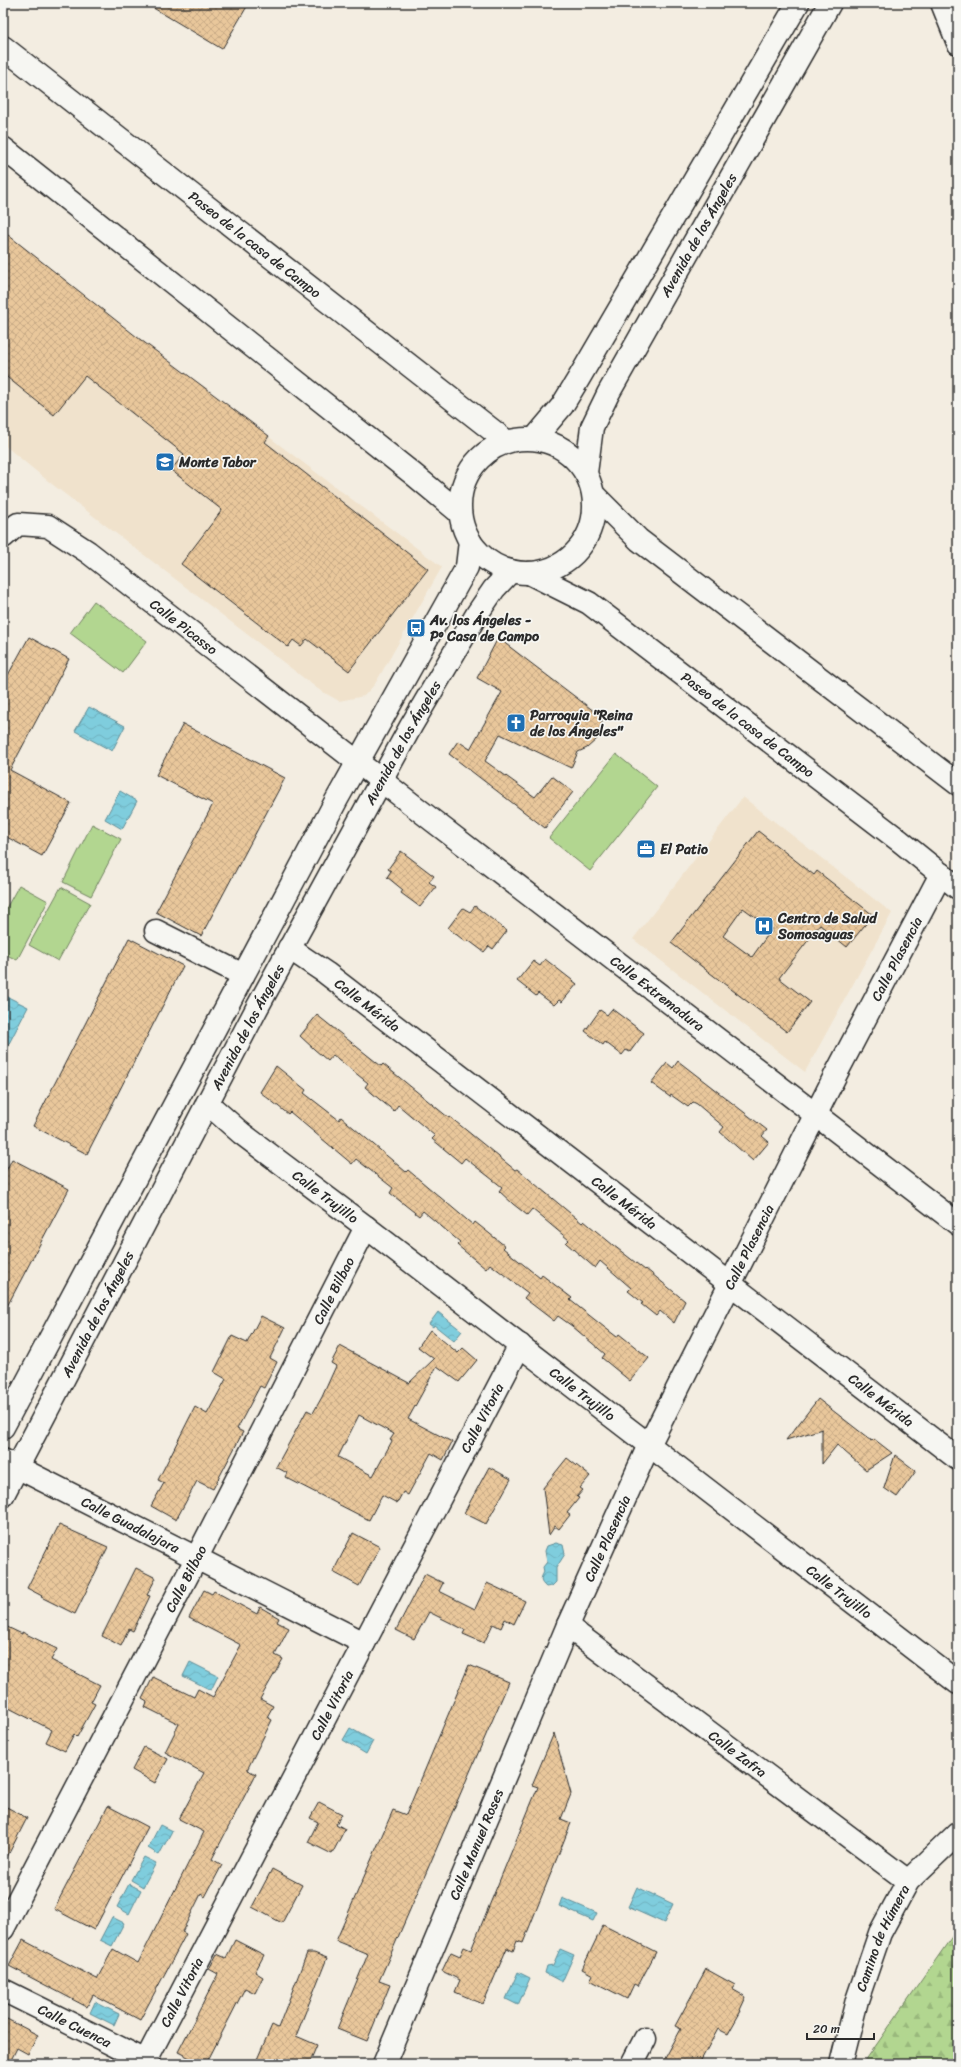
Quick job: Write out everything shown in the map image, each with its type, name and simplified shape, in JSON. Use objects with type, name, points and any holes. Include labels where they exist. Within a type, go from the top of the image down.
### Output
[{"type":"street","points":[[535,438],[562,406],[579,378],[798,3]]},
{"type":"street","name":"Avenida de los Ángeles","points":[[586,473],[592,427],[608,394],[830,3]]},
{"type":"street","points":[[942,3],[958,43]]},
{"type":"street","name":"Paseo de la casa de Campo","points":[[3,48],[506,441]]},
{"type":"street","points":[[3,148],[413,474],[460,514]]},
{"type":"street","points":[[520,438],[535,438],[556,444],[573,457],[586,473],[594,495],[594,518],[586,539],[571,557],[552,569],[520,572],[495,565],[481,555],[470,541],[463,528],[460,514],[461,490],[470,469],[486,452],[506,441],[520,438]]},
{"type":"street","points":[[594,495],[639,540],[958,784]]},
{"type":"street","name":"Calle Picasso","points":[[3,537],[18,524],[48,526],[88,552],[358,761]]},
{"type":"street","name":"Avenida de los Ángeles","points":[[3,1427],[358,761],[467,567],[470,541]]},
{"type":"street","name":"Avenida de los Ángeles","points":[[3,1495],[10,1464],[381,780],[477,614],[494,589],[520,572]]},
{"type":"street","name":"Paseo de la casa de Campo","points":[[520,572],[589,603],[900,841],[958,888]]},
{"type":"street","name":"Calle Extremadura","points":[[358,761],[958,1224]]},
{"type":"street","name":"Calle Plasencia","points":[[568,1625],[649,1445],[816,1114],[941,874]]},
{"type":"street","points":[[156,931],[243,975]]},
{"type":"street","name":"Calle Mérida","points":[[290,948],[326,973],[958,1459]]},
{"type":"street","name":"Calle Trujillo","points":[[207,1103],[241,1133],[520,1345],[958,1683]]},
{"type":"street","name":"Calle Bilbao","points":[[3,1929],[196,1559],[366,1227]]},
{"type":"street","name":"Calle Vitoria","points":[[145,2062],[520,1345]]},
{"type":"street","name":"Calle Guadalajara","points":[[10,1464],[364,1643]]},
{"type":"street","name":"Calle Zafra","points":[[568,1625],[578,1635],[908,1882]]},
{"type":"street","name":"Calle Manuel Roses","points":[[384,2064],[568,1625]]},
{"type":"street","name":"Camino de Húmera","points":[[841,2064],[857,2000],[880,1933],[908,1882],[958,1833]]},
{"type":"street","name":"Calle Cuenca","points":[[3,1990],[145,2062]]},
{"type":"street","points":[[632,2064],[645,2039]]},
{"type":"shaded area","name":"Monte Tabor","points":[[3,231],[144,343],[442,567],[375,684],[364,696],[339,701],[318,689],[48,481],[3,444]]},
{"type":"shaded area","name":"Centro de Salud Somosaguas","points":[[743,797],[892,913],[805,1072],[633,939]]},
{"type":"green space","points":[[94,601],[147,641],[123,673],[70,633]]},
{"type":"green space","points":[[616,754],[657,787],[590,871],[549,838]]},
{"type":"green space","points":[[92,824],[121,839],[91,896],[63,882]]},
{"type":"green space","points":[[19,885],[48,901],[17,960],[3,953],[3,914]]},
{"type":"green space","points":[[61,887],[90,903],[58,961],[29,945]]},
{"type":"green space","points":[[958,1928],[958,2064],[863,2064]]},
{"type":"water","points":[[89,707],[125,726],[112,751],[75,731]]},
{"type":"water","points":[[120,791],[137,801],[122,829],[105,819]]},
{"type":"water","points":[[4,995],[28,1007],[3,1055],[3,997]]},
{"type":"water","points":[[438,1312],[462,1331],[454,1341],[434,1325],[433,1327],[429,1324]]},
{"type":"water","points":[[556,1543],[563,1545],[565,1554],[556,1568],[556,1582],[552,1586],[546,1587],[541,1580],[544,1572],[543,1567],[547,1562],[545,1551],[547,1546]]},
{"type":"water","points":[[190,1662],[218,1676],[211,1690],[183,1676]]},
{"type":"water","points":[[350,1728],[373,1741],[366,1754],[343,1740]]},
{"type":"water","points":[[160,1825],[172,1831],[159,1855],[148,1848]]},
{"type":"water","points":[[144,1857],[156,1863],[143,1887],[131,1880]]},
{"type":"water","points":[[129,1884],[141,1890],[129,1914],[117,1907]]},
{"type":"water","points":[[637,1887],[673,1904],[664,1923],[628,1907]]},
{"type":"water","points":[[562,1898],[597,1913],[593,1921],[559,1906]]},
{"type":"water","points":[[112,1917],[124,1923],[112,1946],[100,1940]]},
{"type":"water","points":[[560,1949],[574,1955],[562,1982],[545,1973],[547,1966],[553,1965]]},
{"type":"water","points":[[518,1972],[530,1978],[518,2005],[506,1999]]},
{"type":"water","points":[[95,2002],[119,2014],[114,2025],[90,2013]]},
{"type":"building","points":[[145,3],[249,3],[222,49]]},
{"type":"building","name":"Monte Tabor","points":[[3,231],[137,337],[269,436],[265,442],[428,569],[349,671],[307,639],[301,646],[293,640],[288,647],[181,564],[222,510],[171,470],[184,454],[85,376],[54,415],[3,374]]},
{"type":"building","points":[[29,637],[69,659],[10,770],[71,803],[42,856],[3,835],[3,684]]},
{"type":"building","points":[[498,638],[603,718],[597,739],[587,748],[578,752],[571,768],[500,734],[485,761],[535,797],[552,776],[573,792],[545,828],[449,754],[458,741],[470,749],[502,692],[477,678]]},
{"type":"building","points":[[183,724],[285,778],[201,936],[156,912],[213,804],[156,775]]},
{"type":"building","points":[[758,831],[814,875],[817,871],[873,915],[847,947],[820,925],[779,978],[810,1002],[787,1032],[671,943]],"holes":[[[743,908],[772,929],[752,957],[723,936]]]},
{"type":"building","points":[[401,851],[434,876],[429,882],[436,887],[420,907],[401,893],[403,890],[387,877],[391,871],[388,869]]},
{"type":"building","points":[[475,906],[507,931],[493,949],[489,946],[484,952],[468,940],[466,942],[448,928],[463,908],[470,912]]},
{"type":"building","points":[[129,938],[183,966],[87,1154],[33,1126]]},
{"type":"building","points":[[545,959],[577,984],[562,1002],[559,1000],[554,1005],[538,993],[536,996],[517,981],[533,961],[540,966]]},
{"type":"building","points":[[612,1009],[644,1033],[630,1052],[626,1050],[622,1055],[605,1042],[603,1045],[585,1031],[600,1010],[607,1015]]},
{"type":"building","points":[[317,1015],[381,1066],[383,1064],[515,1170],[517,1169],[582,1223],[584,1221],[685,1301],[674,1323],[660,1311],[656,1316],[641,1304],[643,1303],[628,1291],[631,1288],[600,1261],[595,1268],[566,1243],[569,1240],[532,1209],[527,1215],[513,1204],[499,1191],[502,1187],[465,1158],[461,1163],[432,1139],[435,1136],[398,1105],[394,1111],[365,1087],[368,1083],[333,1055],[328,1061],[314,1049],[300,1036]]},
{"type":"building","points":[[678,1061],[767,1130],[762,1136],[769,1142],[753,1161],[720,1132],[724,1127],[697,1104],[693,1102],[688,1107],[671,1095],[670,1097],[651,1083],[667,1063],[673,1068]]},
{"type":"building","points":[[276,1066],[306,1090],[304,1093],[339,1120],[341,1117],[406,1172],[408,1170],[473,1225],[475,1222],[505,1246],[503,1248],[540,1278],[542,1275],[572,1298],[570,1300],[604,1327],[617,1337],[619,1334],[649,1358],[630,1381],[602,1358],[605,1354],[572,1326],[558,1316],[554,1321],[524,1298],[528,1293],[490,1264],[486,1269],[457,1245],[460,1242],[423,1211],[419,1216],[390,1193],[393,1188],[356,1159],[352,1164],[290,1112],[288,1114],[260,1092]]},
{"type":"building","points":[[12,1159],[69,1189],[3,1314],[3,1177]]},
{"type":"building","points":[[261,1316],[285,1328],[270,1358],[277,1362],[264,1388],[260,1386],[237,1429],[243,1432],[213,1489],[197,1481],[176,1520],[151,1506],[164,1483],[158,1480],[195,1407],[207,1414],[226,1379],[214,1372],[232,1336],[247,1343]]},
{"type":"building","points":[[430,1330],[458,1353],[463,1348],[477,1360],[459,1382],[437,1366],[408,1419],[452,1442],[443,1460],[431,1453],[408,1495],[403,1492],[397,1503],[382,1495],[369,1520],[285,1477],[287,1473],[276,1467],[307,1410],[313,1413],[322,1397],[336,1366],[331,1363],[340,1346],[409,1383],[434,1359],[418,1347]],"holes":[[[359,1415],[394,1434],[390,1440],[392,1441],[373,1476],[338,1457]]]},
{"type":"building","points":[[818,1399],[872,1441],[874,1439],[892,1453],[866,1470],[837,1445],[822,1464],[822,1429],[786,1440]]},
{"type":"building","points":[[895,1455],[916,1471],[897,1497],[884,1488]]},
{"type":"building","points":[[567,1458],[590,1476],[580,1488],[583,1490],[577,1497],[579,1498],[567,1513],[570,1515],[559,1529],[555,1526],[549,1535],[543,1488]]},
{"type":"building","points":[[489,1467],[511,1479],[486,1524],[464,1513]]},
{"type":"building","points":[[59,1525],[108,1547],[75,1614],[41,1597],[42,1596],[27,1588]]},
{"type":"building","points":[[353,1533],[380,1547],[359,1586],[333,1572]]},
{"type":"building","points":[[136,1568],[156,1578],[147,1595],[150,1596],[133,1631],[129,1629],[121,1646],[102,1636]]},
{"type":"building","points":[[425,1574],[443,1583],[439,1591],[475,1609],[487,1583],[525,1601],[514,1624],[505,1619],[501,1628],[493,1624],[484,1643],[463,1634],[465,1630],[429,1612],[414,1639],[396,1630]]},
{"type":"building","points":[[204,1590],[212,1594],[214,1591],[257,1614],[260,1607],[279,1618],[277,1622],[289,1628],[275,1655],[283,1659],[260,1699],[273,1706],[267,1717],[272,1720],[247,1770],[256,1774],[212,1859],[222,1865],[205,1897],[201,1894],[182,1932],[186,1934],[140,2020],[93,1995],[87,2007],[9,1966],[23,1940],[97,1979],[113,1949],[138,1963],[204,1832],[179,1819],[204,1773],[165,1752],[179,1724],[145,1707],[147,1702],[142,1699],[153,1677],[194,1697],[198,1689],[213,1697],[241,1645],[189,1618]]},
{"type":"building","points":[[3,1625],[22,1634],[22,1632],[57,1649],[51,1660],[100,1685],[91,1702],[95,1704],[77,1737],[74,1734],[65,1751],[46,1742],[52,1730],[3,1705]]},
{"type":"building","points":[[469,1665],[509,1682],[379,1981],[390,1985],[367,2041],[337,2029],[368,1954],[336,1941],[393,1810],[406,1815]]},
{"type":"building","points":[[554,1733],[571,1794],[561,1819],[571,1823],[523,1943],[517,1941],[513,1951],[507,1948],[483,2004],[455,1992],[460,1980],[442,1971],[451,1952],[460,1956],[464,1947],[471,1950],[538,1787],[532,1785]]},
{"type":"building","points":[[144,1747],[168,1759],[155,1783],[132,1770]]},
{"type":"building","points":[[319,1802],[342,1814],[336,1824],[345,1829],[332,1854],[308,1842],[318,1822],[310,1818]]},
{"type":"building","points":[[3,1805],[27,1818],[3,1865]]},
{"type":"building","points":[[108,1806],[148,1827],[94,1930],[54,1909]]},
{"type":"building","points":[[272,1869],[302,1885],[282,1923],[252,1907]]},
{"type":"building","points":[[603,1925],[656,1952],[638,1986],[634,1984],[627,1999],[590,1980],[593,1975],[582,1969]]},
{"type":"building","points":[[235,1940],[264,1955],[255,1972],[263,1977],[255,1993],[245,1988],[206,2064],[202,2064],[178,2052],[218,1974],[209,1969],[217,1954],[226,1958]]},
{"type":"building","points":[[307,1953],[314,1953],[327,1958],[296,2036],[317,2045],[309,2064],[255,2064],[272,2025],[278,2028]]},
{"type":"building","points":[[706,1969],[735,1985],[732,1989],[746,1997],[740,2010],[741,2011],[728,2034],[718,2029],[699,2064],[662,2064],[681,2029],[675,2026]]},
{"type":"building","points":[[3,2017],[38,2035],[28,2054],[17,2048],[9,2064],[3,2064]]},
{"type":"place","name":"Monte Tabor","points":[[165,462]]},
{"type":"place","name":"Av. los Ángeles - Pº Casa de Campo","points":[[416,628]]},
{"type":"place","name":"Parroquia \"Reina de los Ángeles\"","points":[[516,723]]},
{"type":"place","name":"El Patio","points":[[646,849]]},
{"type":"place","name":"Centro de Salud Somosaguas","points":[[764,926]]}]
